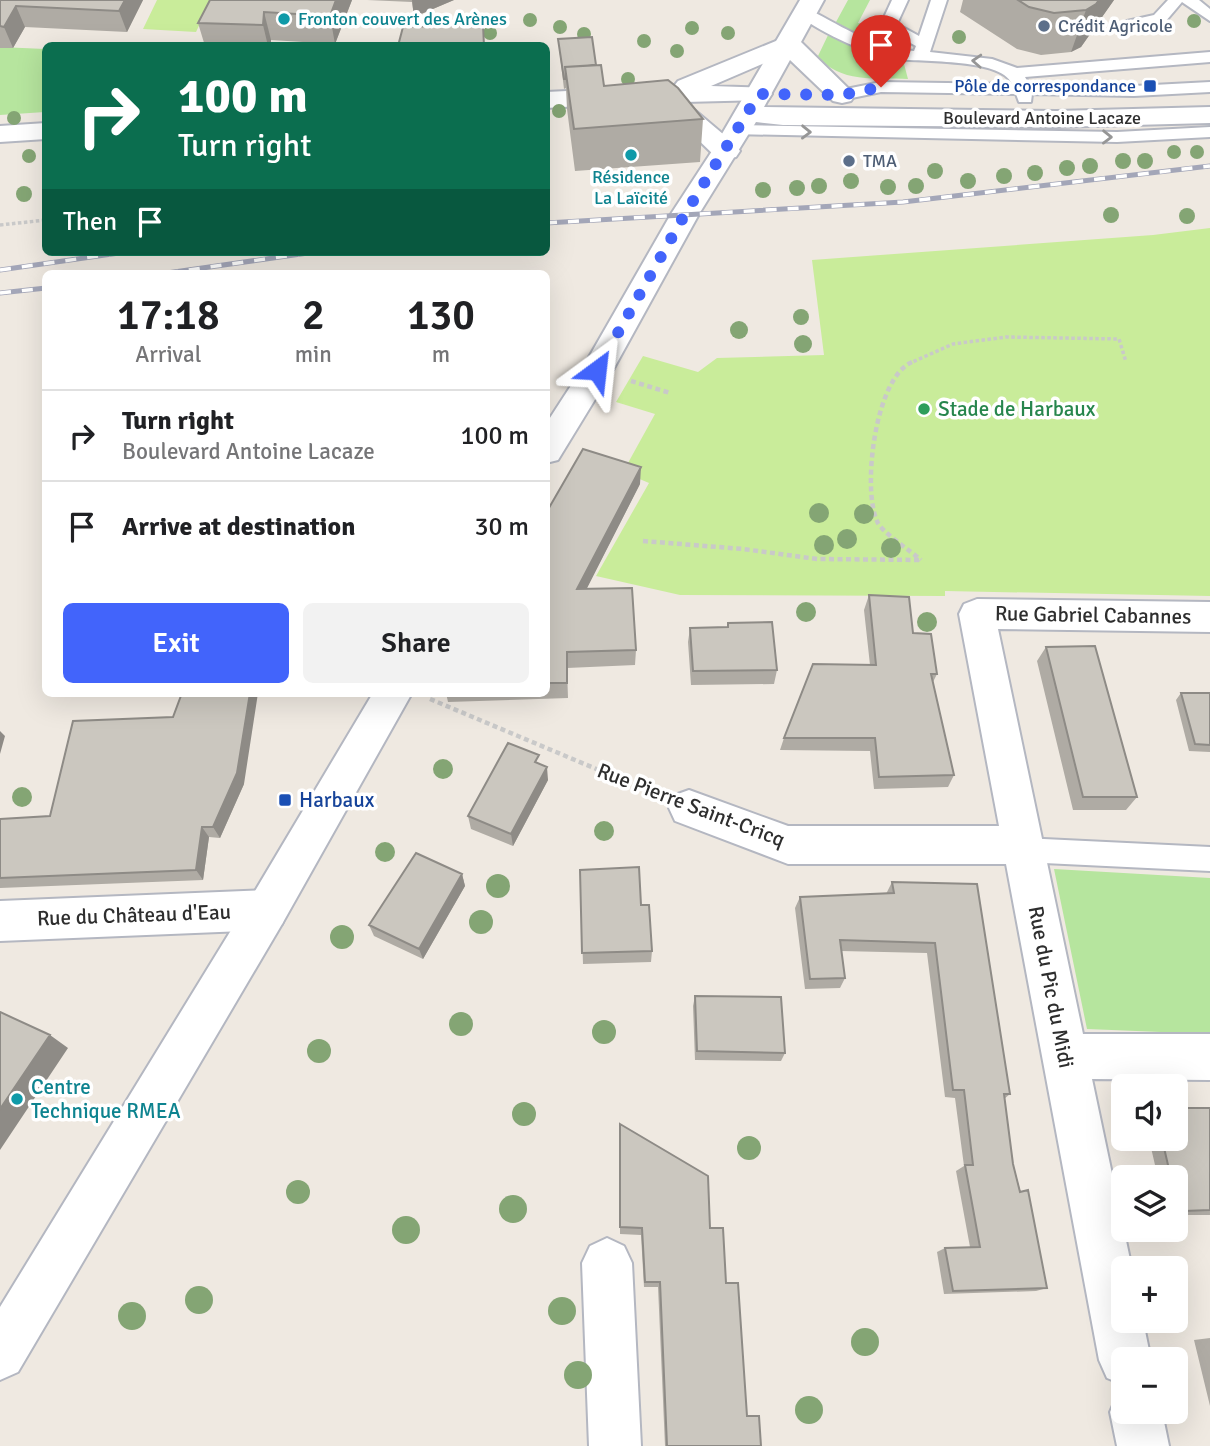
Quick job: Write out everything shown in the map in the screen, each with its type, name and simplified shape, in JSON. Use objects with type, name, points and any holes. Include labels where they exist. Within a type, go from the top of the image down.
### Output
[{"type":"main road","points":[[550,445],[597,370],[685,214],[743,122],[809,6]]},
{"type":"main road","points":[[550,100],[651,94],[692,85],[788,44]]},
{"type":"main road","points":[[788,44],[842,95]]},
{"type":"main road","points":[[651,94],[676,107],[701,125],[743,122]]},
{"type":"main road","points":[[651,94],[743,122]]},
{"type":"main road","name":"Boulevard Antoine Lacaze","points":[[743,122],[842,95],[1024,94],[1096,99],[1210,94]]},
{"type":"main road","points":[[676,107],[743,122]]},
{"type":"main road","name":"Boulevard Antoine Lacaze","points":[[743,122],[783,117],[1042,119],[1210,115]]},
{"type":"main road","points":[[0,134],[42,131]]},
{"type":"main road","name":"Rue Gabriel Cabannes","points":[[977,614],[1210,617]]},
{"type":"main road","name":"Rue du Pic du Midi","points":[[977,614],[1122,1347]]},
{"type":"main road","points":[[0,1354],[267,910],[410,697]]},
{"type":"main road","name":"Rue Pierre Saint-Cricq","points":[[690,808],[788,845],[1023,848]]},
{"type":"main road","name":"Rue du Château d'Eau","points":[[0,921],[267,910]]},
{"type":"main road","points":[[1065,1056],[1210,1057]]},
{"type":"main road","points":[[607,1263],[615,1446]]},
{"type":"main road","points":[[1138,1424],[1143,1446]]},
{"type":"lane","points":[[900,0],[888,26],[922,52]]},
{"type":"lane","points":[[922,52],[939,0]]},
{"type":"lane","points":[[1133,24],[1159,19],[1176,0]]},
{"type":"lane","points":[[1189,0],[1210,16]]},
{"type":"lane","points":[[809,6],[861,44],[887,53],[922,52],[994,62],[1014,73],[1210,57]]},
{"type":"lane","points":[[1014,73],[1024,94]]},
{"type":"lane","name":"Boulevard Antoine Lacaze","points":[[1024,94],[1134,92],[1210,87]]},
{"type":"lane","points":[[743,122],[1117,137],[1210,132]]},
{"type":"lane","points":[[1023,848],[1210,859]]},
{"type":"path","points":[[0,225],[42,220]]},
{"type":"path","points":[[643,541],[743,549],[817,559],[921,560],[877,523],[872,497],[873,440],[881,403],[905,365],[953,344],[1006,337],[1119,339],[1126,362]]},
{"type":"path","name":"Rue Pierre Saint-Cricq","points":[[413,697],[690,808]]},
{"type":"green space","points":[[157,0],[211,0],[196,32],[143,29]]},
{"type":"green space","points":[[848,0],[870,0],[858,23],[877,27],[908,44],[910,49],[881,45],[836,22]]},
{"type":"green space","points":[[830,31],[864,51],[904,64],[908,79],[847,75],[826,65],[818,56]]},
{"type":"green space","points":[[0,47],[42,49],[42,112],[0,115]]},
{"type":"green space","name":"Stade de Harbaux","points":[[1210,228],[1210,596],[945,591],[945,596],[680,595],[596,576],[649,483],[623,472],[655,414],[616,402],[643,356],[698,372],[717,358],[824,355],[812,260],[1153,235]]},
{"type":"green space","points":[[1054,869],[1210,878],[1210,1034],[1087,1029]]},
{"type":"building","points":[[0,0],[125,0],[119,11],[16,6],[4,27],[0,26]]},
{"type":"building","points":[[210,0],[336,0],[330,16],[264,12],[263,25],[198,23]]},
{"type":"building","points":[[1018,0],[1099,0],[1086,10],[1054,13],[1029,7]]},
{"type":"building","points":[[483,25],[484,42],[399,42],[403,27]]},
{"type":"building","points":[[592,37],[596,65],[565,67],[564,79],[558,39]]},
{"type":"building","points":[[601,65],[604,86],[668,80],[703,119],[574,129],[565,67]]},
{"type":"building","points":[[583,449],[641,467],[577,589],[632,588],[636,650],[567,652],[567,683],[550,683],[550,506]]},
{"type":"building","points":[[869,595],[909,597],[913,633],[931,634],[937,674],[931,674],[954,775],[879,777],[875,738],[784,738],[813,664],[876,665]]},
{"type":"building","points":[[772,622],[777,670],[693,671],[690,628],[728,627],[728,623]]},
{"type":"building","points":[[1095,646],[1137,797],[1083,797],[1046,647]]},
{"type":"building","points":[[1181,693],[1210,693],[1210,745],[1195,744]]},
{"type":"building","points":[[180,697],[249,697],[237,773],[213,827],[202,827],[196,870],[0,878],[0,819],[50,816],[73,721],[173,717]]},
{"type":"building","points":[[508,743],[539,755],[535,762],[547,767],[511,834],[468,816]]},
{"type":"building","points":[[416,853],[462,874],[419,949],[369,925]]},
{"type":"building","points":[[639,867],[641,905],[649,905],[652,951],[582,953],[580,870]]},
{"type":"building","points":[[892,882],[977,884],[1010,1094],[1004,1094],[1013,1164],[1020,1192],[1028,1190],[1047,1288],[953,1291],[945,1248],[980,1247],[965,1165],[973,1165],[964,1090],[953,1090],[935,943],[840,940],[845,978],[810,979],[800,897],[894,893]]},
{"type":"building","points":[[695,996],[781,997],[785,1053],[697,1051]]},
{"type":"building","points":[[0,1012],[50,1035],[0,1109]]},
{"type":"building","points":[[1188,1108],[1210,1108],[1210,1210],[1188,1211],[1188,1165],[1168,1165],[1165,1151],[1188,1151]]},
{"type":"building","points":[[620,1124],[708,1176],[710,1228],[723,1228],[726,1283],[738,1283],[747,1416],[759,1416],[761,1446],[667,1446],[660,1282],[645,1282],[642,1228],[620,1227]]},
{"type":"railway","points":[[550,223],[903,202],[1210,166]]},
{"type":"railway","points":[[0,270],[98,256]]},
{"type":"railway","points":[[188,270],[287,256]]},
{"type":"railway","points":[[0,293],[42,288]]},
{"type":"place","name":"Fronton couvert des Arènes","points":[[284,19]]},
{"type":"place","name":"Crédit Agricole","points":[[1044,26]]},
{"type":"place","name":"Pôle de correspondance","points":[[1150,86]]},
{"type":"place","name":"Résidence La Laïcité","points":[[631,155]]},
{"type":"place","name":"TMA","points":[[849,161]]},
{"type":"place","name":"Stade de Harbaux","points":[[924,409]]},
{"type":"place","name":"Harbaux","points":[[285,800]]},
{"type":"place","name":"Centre Technique RMEA","points":[[17,1099]]},
{"type":"route","points":[[597,370],[685,214],[759,94],[842,95],[881,87]]}]
